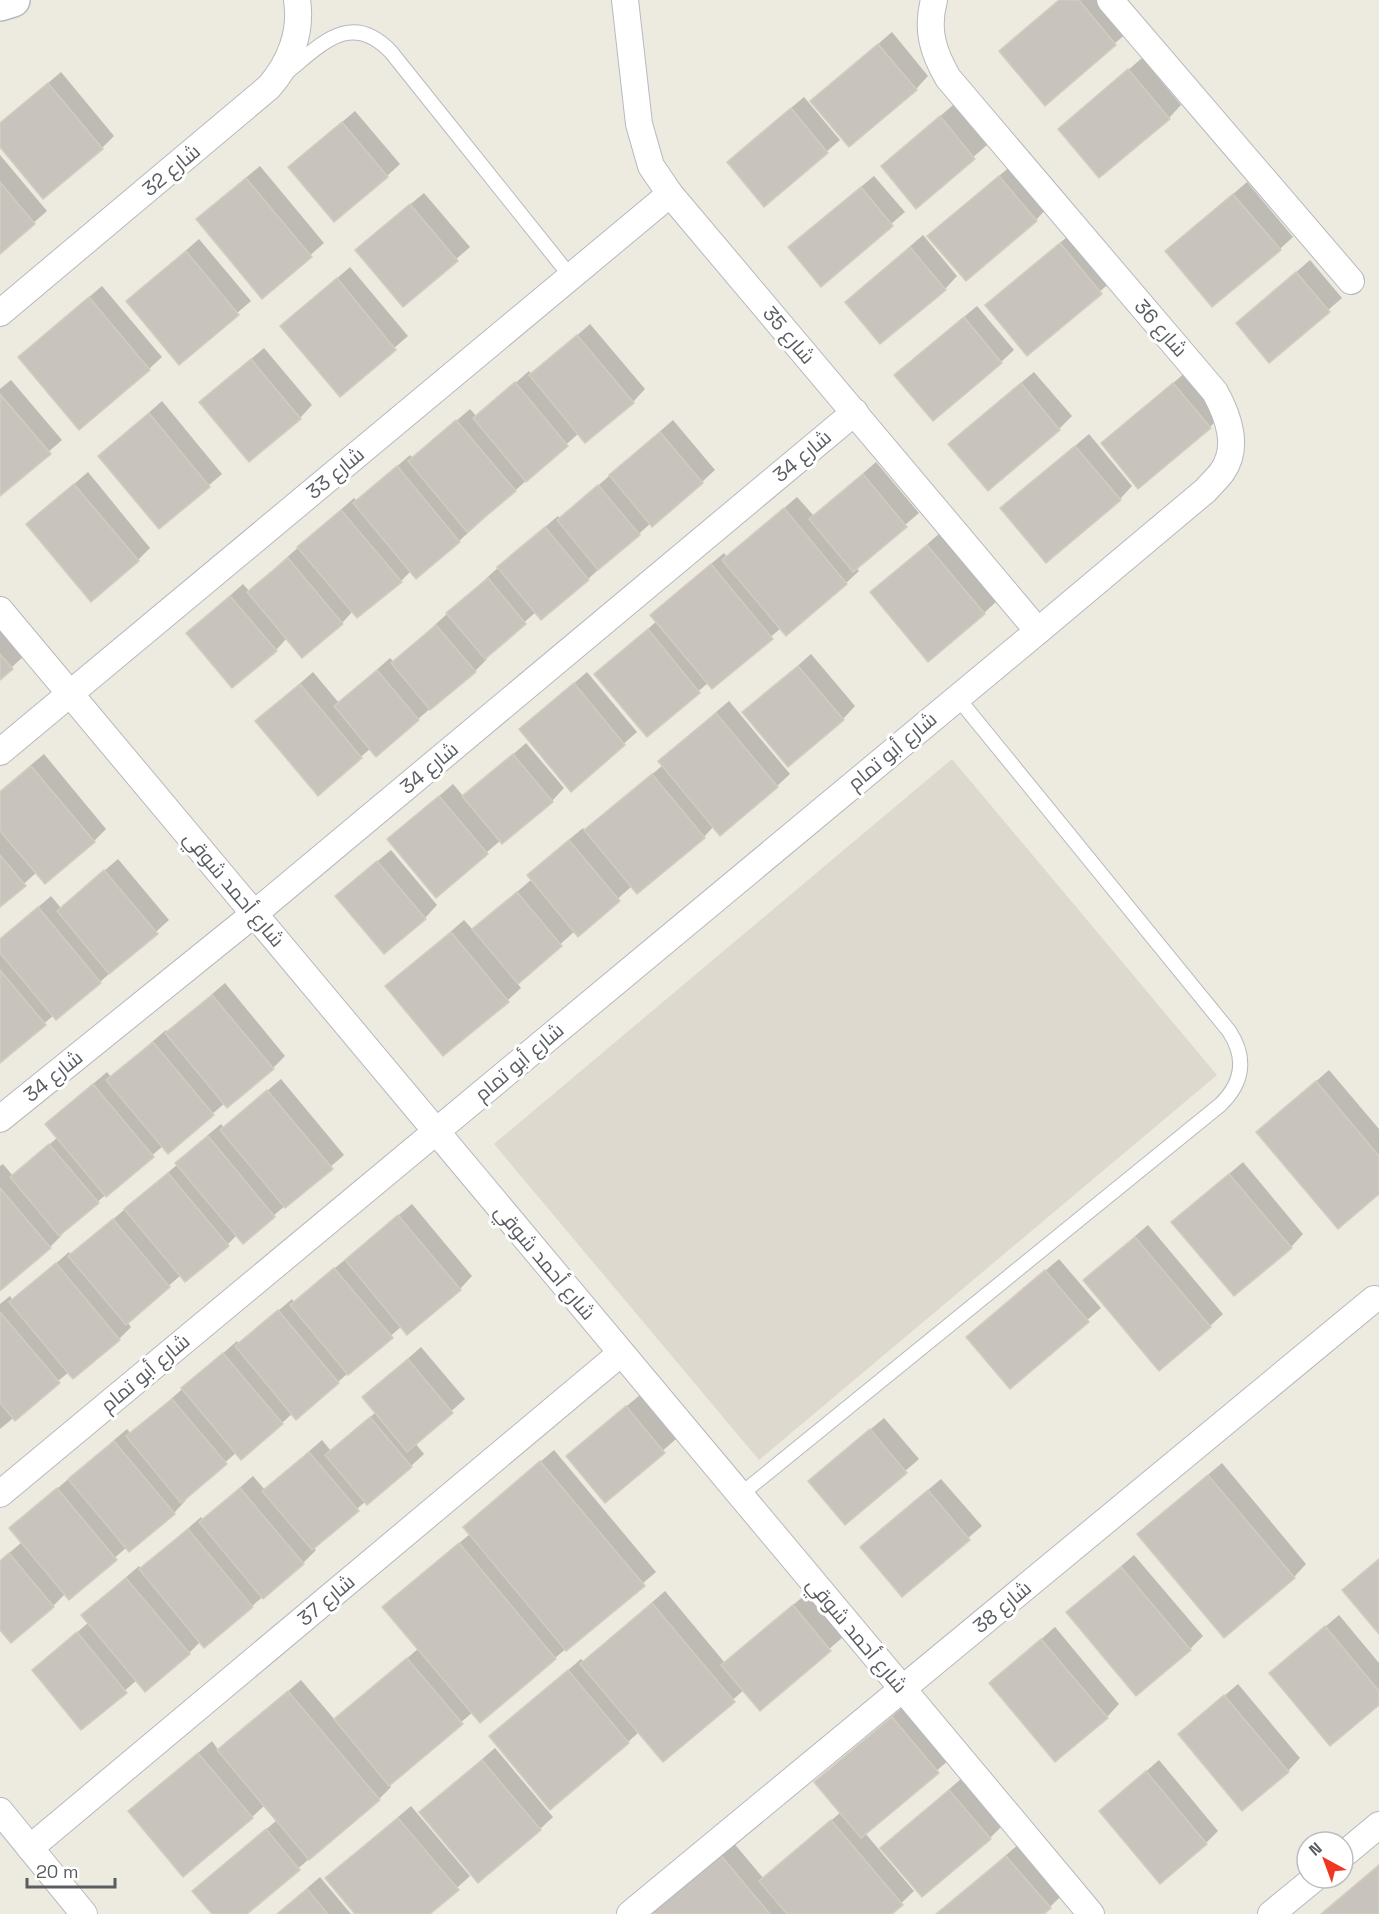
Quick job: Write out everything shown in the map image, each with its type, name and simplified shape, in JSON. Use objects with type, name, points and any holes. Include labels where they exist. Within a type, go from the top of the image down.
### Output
[{"type":"street","points":[[0,4],[13,0]]},
{"type":"street","name":"شارع 32","points":[[0,313],[269,87],[285,67],[292,49],[298,19],[297,0]]},
{"type":"street","name":"شارع 35","points":[[625,0],[639,124],[651,166],[670,194],[1038,631]]},
{"type":"street","name":"شارع 36","points":[[934,0],[930,13],[931,36],[935,56],[948,78],[1206,381],[1224,409],[1229,423],[1231,441],[1229,458],[1211,484],[1038,631]]},
{"type":"street","points":[[1110,0],[1351,281]]},
{"type":"street","name":"شارع 33","points":[[0,752],[670,194]]},
{"type":"street","name":"شارع 34","points":[[0,1119],[254,914],[855,412]]},
{"type":"street","name":"شارع أحمد شوقي","points":[[0,610],[1091,1914]]},
{"type":"street","name":"شارع أبو تمام","points":[[0,1494],[1038,631]]},
{"type":"street","name":"شارع 38","points":[[630,1914],[1374,1299]]},
{"type":"street","name":"شارع 37","points":[[30,1848],[621,1353]]},
{"type":"street","points":[[0,1811],[84,1914]]},
{"type":"street","points":[[1355,1845],[1379,1825]]},
{"type":"street","points":[[1271,1914],[1300,1890]]},
{"type":"lane","points":[[269,87],[332,37],[342,33],[362,32],[377,39],[391,52],[571,277]]},
{"type":"lane","points":[[740,1495],[1220,1105],[1230,1095],[1240,1072],[1237,1043],[1229,1031],[957,697]]},
{"type":"shaded area","points":[[952,759],[1217,1075],[759,1460],[494,1144]]},
{"type":"building","points":[[1059,0],[1079,0],[1116,45],[1045,106],[999,51]]},
{"type":"building","points":[[878,44],[917,90],[849,147],[810,101]]},
{"type":"building","points":[[1128,69],[1170,119],[1099,178],[1058,129]]},
{"type":"building","points":[[48,83],[103,149],[43,199],[0,147],[0,123]]},
{"type":"building","points":[[791,108],[828,153],[764,207],[727,162]]},
{"type":"building","points":[[940,116],[975,159],[916,209],[881,166]]},
{"type":"building","points":[[342,122],[388,177],[334,222],[288,167]]},
{"type":"building","points":[[999,176],[1037,221],[966,281],[927,236]]},
{"type":"building","points":[[246,178],[312,257],[262,299],[196,219]]},
{"type":"building","points":[[0,182],[35,224],[0,254]]},
{"type":"building","points":[[861,187],[893,226],[821,287],[788,247]]},
{"type":"building","points":[[1233,194],[1281,250],[1212,307],[1165,251]]},
{"type":"building","points":[[410,204],[458,261],[403,307],[355,250]]},
{"type":"building","points":[[1060,243],[1102,294],[1027,356],[985,305]]},
{"type":"building","points":[[910,247],[946,290],[880,344],[845,302]]},
{"type":"building","points":[[186,251],[239,315],[179,365],[126,301]]},
{"type":"building","points":[[1296,272],[1330,312],[1269,363],[1236,323]]},
{"type":"building","points":[[337,278],[396,350],[340,397],[280,326]]},
{"type":"building","points":[[89,297],[150,370],[79,430],[18,357]]},
{"type":"building","points":[[964,317],[1002,363],[933,421],[894,375]]},
{"type":"building","points":[[577,335],[634,403],[585,443],[529,375]]},
{"type":"building","points":[[251,359],[301,419],[249,462],[199,402]]},
{"type":"building","points":[[515,382],[568,446],[526,482],[473,418]]},
{"type":"building","points":[[1021,383],[1060,430],[988,491],[948,444]]},
{"type":"building","points":[[1173,383],[1211,428],[1138,489],[1101,443]]},
{"type":"building","points":[[0,394],[51,454],[0,496]]},
{"type":"building","points":[[149,413],[210,487],[159,529],[98,456]]},
{"type":"building","points":[[456,420],[516,491],[467,532],[408,461]]},
{"type":"building","points":[[660,432],[703,483],[652,527],[609,475]]},
{"type":"building","points":[[1075,446],[1121,500],[1046,563],[1000,508]]},
{"type":"building","points":[[397,466],[460,542],[416,579],[353,503]]},
{"type":"building","points":[[863,474],[907,527],[853,572],[809,519]]},
{"type":"building","points":[[74,484],[139,561],[91,602],[26,524]]},
{"type":"building","points":[[598,485],[640,535],[598,570],[557,520]]},
{"type":"building","points":[[784,508],[847,584],[786,636],[722,560]]},
{"type":"building","points":[[341,510],[402,582],[357,618],[297,547]]},
{"type":"building","points":[[545,527],[589,580],[541,620],[497,567]]},
{"type":"building","points":[[927,545],[985,614],[928,662],[870,592]]},
{"type":"building","points":[[288,558],[343,624],[302,658],[247,592]]},
{"type":"building","points":[[711,564],[773,639],[712,689],[650,615]]},
{"type":"building","points":[[488,578],[526,624],[485,659],[446,613]]},
{"type":"building","points":[[230,596],[277,651],[232,688],[186,633]]},
{"type":"building","points":[[436,625],[476,672],[430,710],[391,663]]},
{"type":"building","points":[[648,629],[700,693],[647,737],[594,674]]},
{"type":"building","points":[[0,654],[13,669],[0,680]]},
{"type":"building","points":[[798,666],[844,720],[788,767],[742,712]]},
{"type":"building","points":[[377,670],[419,720],[376,757],[334,706]]},
{"type":"building","points":[[574,683],[625,745],[571,792],[519,729]]},
{"type":"building","points":[[300,684],[362,758],[318,796],[255,721]]},
{"type":"building","points":[[716,713],[778,787],[720,836],[658,761]]},
{"type":"building","points":[[513,754],[553,802],[502,844],[462,796]]},
{"type":"building","points":[[31,766],[95,842],[45,884],[0,831],[0,792]]},
{"type":"building","points":[[652,774],[705,838],[637,894],[584,830]]},
{"type":"building","points":[[439,796],[488,854],[436,898],[387,839]]},
{"type":"building","points":[[569,840],[620,901],[578,937],[527,875]]},
{"type":"building","points":[[0,855],[26,886],[0,907]]},
{"type":"building","points":[[377,861],[426,919],[384,954],[335,896]]},
{"type":"building","points":[[104,870],[158,934],[109,974],[57,911]]},
{"type":"building","points":[[517,892],[562,946],[518,984],[472,929]]},
{"type":"building","points":[[38,907],[101,983],[56,1020],[0,953],[0,939]]},
{"type":"building","points":[[451,932],[509,1002],[443,1056],[385,986]]},
{"type":"building","points":[[0,970],[46,1025],[0,1063]]},
{"type":"building","points":[[212,995],[274,1069],[227,1108],[165,1033]]},
{"type":"building","points":[[153,1042],[214,1115],[168,1154],[106,1080]]},
{"type":"building","points":[[1316,1081],[1379,1156],[1379,1194],[1338,1229],[1256,1132]]},
{"type":"building","points":[[93,1084],[154,1157],[106,1197],[45,1124]]},
{"type":"building","points":[[267,1090],[333,1169],[285,1208],[220,1130]]},
{"type":"building","points":[[208,1136],[275,1217],[243,1244],[175,1163]]},
{"type":"building","points":[[49,1144],[99,1203],[59,1236],[10,1177]]},
{"type":"building","points":[[168,1173],[229,1246],[185,1282],[124,1209]]},
{"type":"building","points":[[1229,1174],[1292,1248],[1234,1296],[1171,1222]]},
{"type":"building","points":[[0,1188],[51,1248],[1,1290],[0,1290]]},
{"type":"building","points":[[398,1215],[461,1290],[407,1335],[345,1260]]},
{"type":"building","points":[[113,1219],[170,1287],[126,1325],[68,1256]]},
{"type":"building","points":[[1135,1237],[1211,1327],[1159,1371],[1083,1280]]},
{"type":"building","points":[[56,1263],[120,1340],[73,1379],[9,1302]]},
{"type":"building","points":[[334,1268],[393,1338],[348,1375],[290,1305]]},
{"type":"building","points":[[1045,1270],[1089,1322],[1010,1389],[966,1337]]},
{"type":"building","points":[[278,1310],[339,1383],[296,1420],[235,1346]]},
{"type":"building","points":[[0,1312],[60,1383],[15,1421],[0,1403]]},
{"type":"building","points":[[223,1353],[283,1424],[241,1460],[181,1388]]},
{"type":"building","points":[[408,1359],[453,1413],[407,1452],[362,1397]]},
{"type":"building","points":[[172,1399],[227,1464],[181,1503],[126,1436]]},
{"type":"building","points":[[626,1406],[665,1453],[605,1503],[566,1456]]},
{"type":"building","points":[[370,1417],[412,1467],[367,1505],[325,1455]]},
{"type":"building","points":[[870,1429],[907,1473],[845,1525],[808,1481]]},
{"type":"building","points":[[114,1441],[175,1514],[129,1552],[68,1479]]},
{"type":"building","points":[[309,1452],[359,1511],[312,1550],[262,1491]]},
{"type":"building","points":[[540,1461],[645,1586],[566,1651],[463,1527]]},
{"type":"building","points":[[1208,1475],[1295,1578],[1224,1638],[1137,1534]]},
{"type":"building","points":[[57,1488],[117,1560],[69,1600],[9,1528]]},
{"type":"building","points":[[240,1488],[304,1564],[263,1599],[199,1522]]},
{"type":"building","points":[[928,1490],[970,1540],[902,1597],[860,1547]]},
{"type":"building","points":[[188,1529],[253,1607],[204,1648],[139,1569]]},
{"type":"building","points":[[459,1543],[556,1659],[480,1723],[382,1607]]},
{"type":"building","points":[[9,1553],[54,1607],[11,1643],[0,1630],[0,1561]]},
{"type":"building","points":[[1379,1559],[1379,1634],[1342,1590]]},
{"type":"building","points":[[1121,1567],[1191,1650],[1136,1696],[1066,1612]]},
{"type":"building","points":[[126,1578],[190,1654],[145,1692],[81,1615]]},
{"type":"building","points":[[652,1603],[735,1702],[663,1762],[580,1664]]},
{"type":"building","points":[[793,1605],[831,1651],[760,1711],[721,1665]]},
{"type":"building","points":[[1325,1626],[1379,1691],[1379,1705],[1330,1746],[1269,1673]]},
{"type":"building","points":[[77,1632],[127,1693],[81,1730],[32,1670]]},
{"type":"building","points":[[1041,1639],[1108,1718],[1055,1762],[989,1683]]},
{"type":"building","points":[[407,1658],[463,1724],[389,1786],[334,1719]]},
{"type":"building","points":[[568,1670],[629,1743],[550,1810],[489,1736]]},
{"type":"building","points":[[288,1691],[380,1800],[309,1860],[217,1750]]},
{"type":"building","points":[[1224,1695],[1289,1772],[1242,1811],[1178,1734]]},
{"type":"building","points":[[892,1717],[939,1773],[861,1838],[814,1782]]},
{"type":"building","points":[[198,1753],[253,1818],[183,1877],[128,1811]]},
{"type":"building","points":[[482,1760],[541,1830],[478,1883],[419,1812]]},
{"type":"building","points":[[1146,1771],[1207,1844],[1160,1884],[1099,1811]]},
{"type":"building","points":[[949,1790],[991,1839],[922,1897],[880,1848]]},
{"type":"building","points":[[398,1818],[459,1890],[430,1914],[355,1914],[325,1878]]},
{"type":"building","points":[[831,1820],[903,1905],[892,1914],[787,1914],[759,1881]]},
{"type":"building","points":[[266,1829],[300,1870],[247,1914],[212,1914],[192,1891]]},
{"type":"building","points":[[718,1852],[770,1914],[645,1914]]},
{"type":"building","points":[[1006,1856],[1051,1908],[1044,1914],[936,1914]]},
{"type":"building","points":[[1379,1865],[1379,1914],[1321,1914],[1349,1890],[1355,1890],[1355,1885]]},
{"type":"building","points":[[307,1889],[328,1914],[277,1914]]}]
